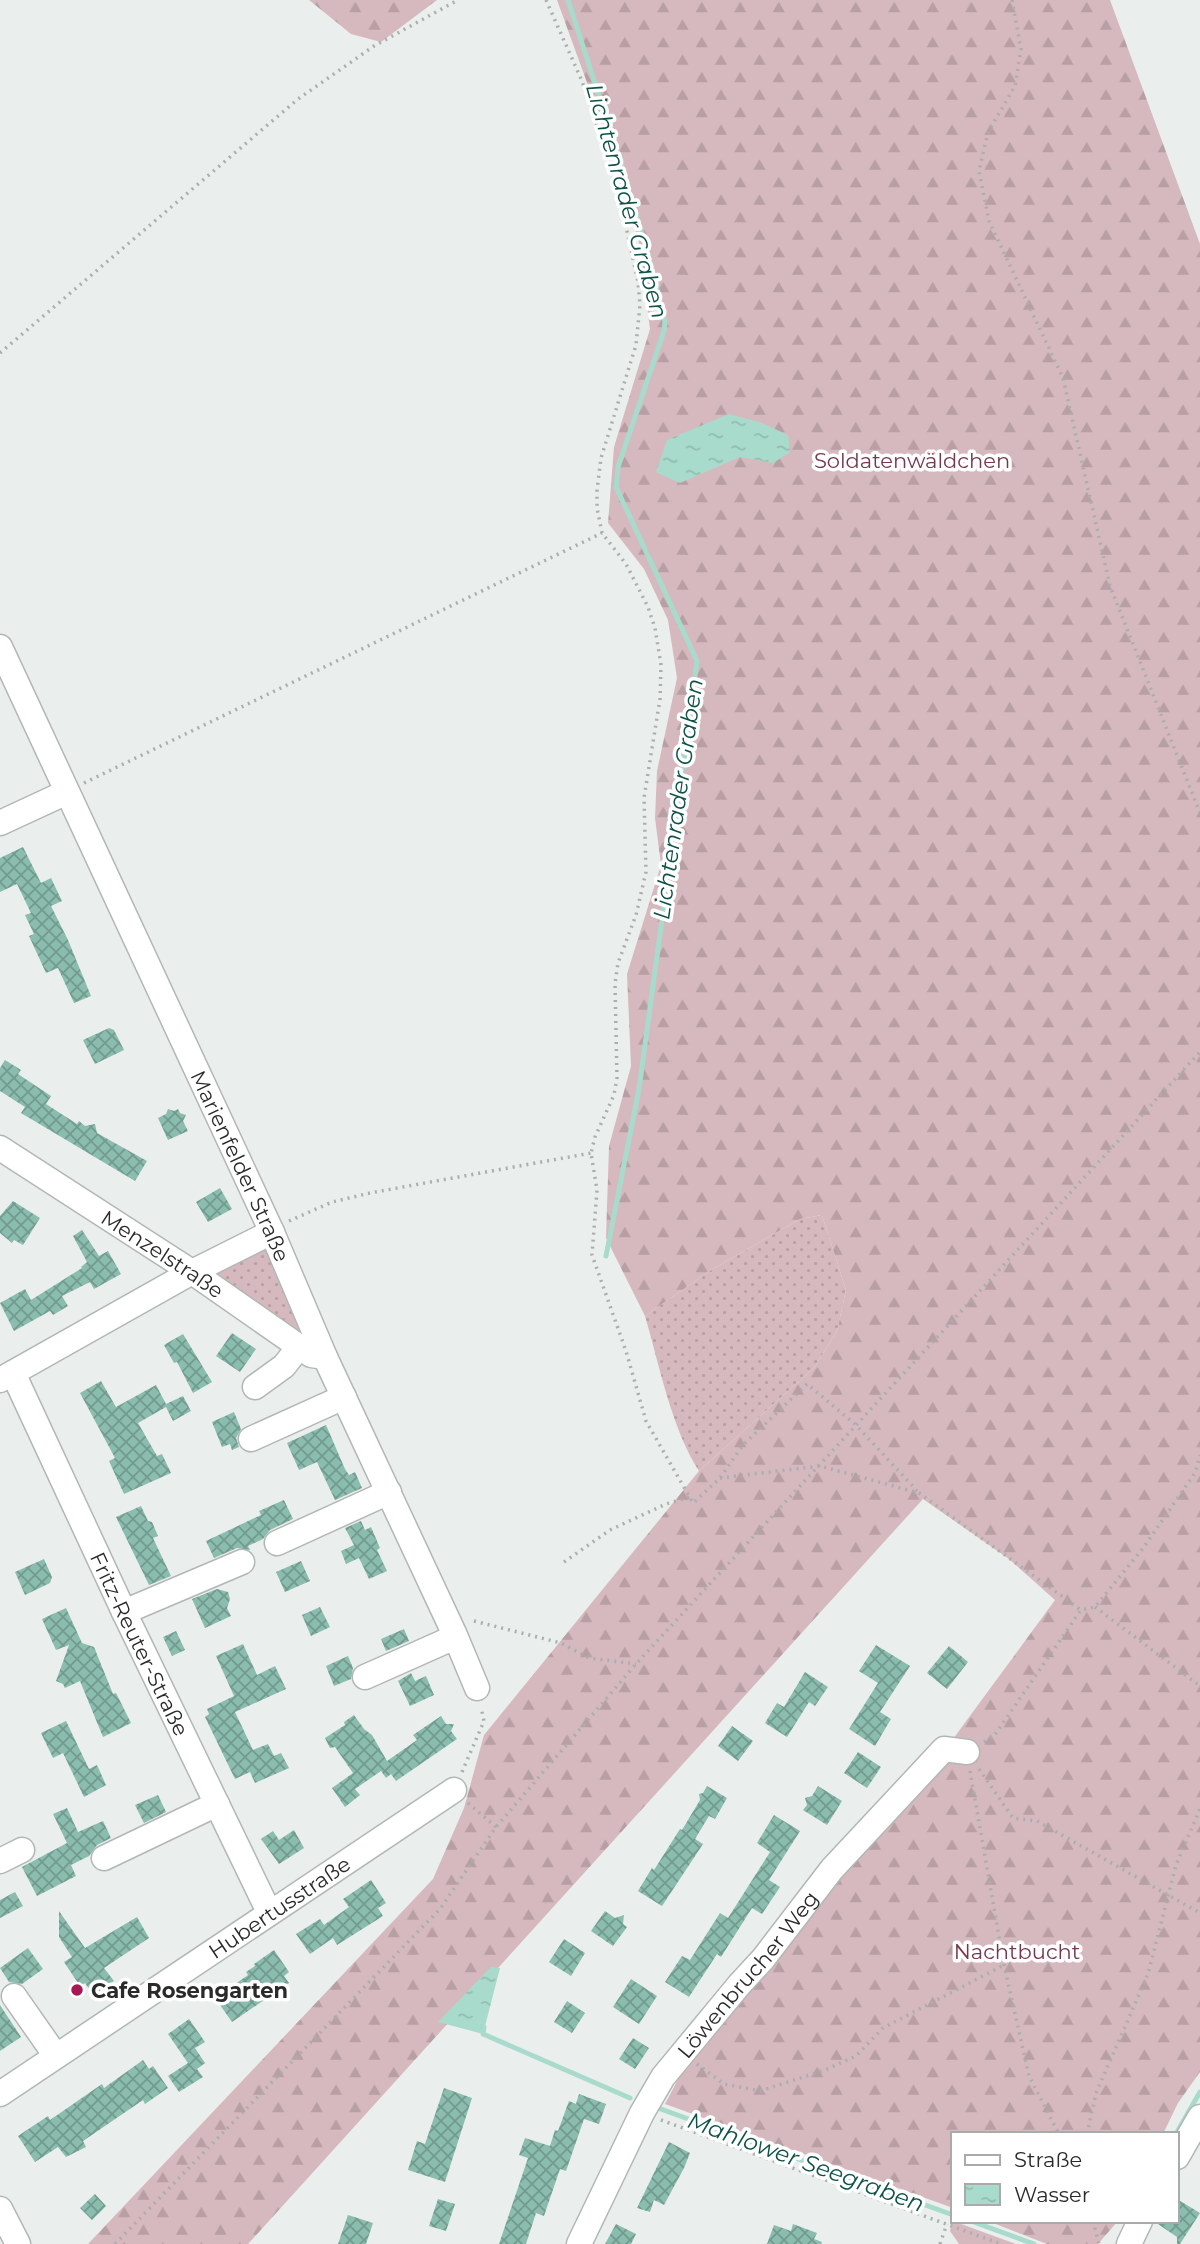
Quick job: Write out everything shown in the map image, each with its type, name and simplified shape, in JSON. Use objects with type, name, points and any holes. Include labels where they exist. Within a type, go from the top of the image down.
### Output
[{"type":"street","name":"Marienfelder Straße","points":[[0,647],[271,1231],[477,1688]]},
{"type":"street","points":[[0,823],[67,792]]},
{"type":"street","name":"Menzelstraße","points":[[0,1148],[192,1272],[311,1355],[326,1357]]},
{"type":"street","points":[[7,1377],[192,1272],[271,1231]]},
{"type":"street","points":[[255,1387],[284,1367],[299,1347]]},
{"type":"street","name":"Fritz-Reuter-Straße","points":[[7,1377],[269,1912]]},
{"type":"street","points":[[251,1439],[344,1397]]},
{"type":"street","points":[[277,1543],[389,1492]]},
{"type":"street","points":[[124,1612],[242,1562]]},
{"type":"street","points":[[365,1677],[456,1637]]},
{"type":"street","name":"Löwenbrucher Weg","points":[[579,2244],[642,2113],[663,2077],[682,2052],[738,1984],[763,1959],[832,1869],[893,1807],[944,1749],[967,1752]]},
{"type":"street","name":"Hubertusstraße","points":[[0,2094],[454,1790]]},
{"type":"street","points":[[104,1858],[217,1804]]},
{"type":"street","points":[[14,1996],[56,2056]]},
{"type":"street","points":[[1179,2154],[1200,2117]]},
{"type":"street","points":[[0,2209],[18,2244]]},
{"type":"street","points":[[1129,2244],[1139,2223]]},
{"type":"path","points":[[0,353],[298,99],[374,46],[458,0]]},
{"type":"path","points":[[545,0],[582,81],[603,143],[622,208],[638,282],[640,305],[636,345],[601,457],[597,508],[602,533],[626,564],[648,607],[659,648],[661,683],[658,719],[644,798],[646,872],[636,915],[618,963],[615,984],[617,1078],[614,1095],[595,1137],[591,1153],[597,1189],[592,1248],[594,1265],[626,1351],[646,1421],[693,1503],[720,1478],[743,1445],[807,1384],[855,1424],[919,1493],[1081,1610]]},
{"type":"path","points":[[1012,0],[1021,49],[1015,86],[988,132],[979,171],[989,221],[1063,378],[1110,586],[1200,813]]},
{"type":"path","points":[[67,792],[602,533]]},
{"type":"path","points":[[115,2244],[440,1909],[496,1827],[636,1664],[1200,1052]]},
{"type":"path","points":[[271,1231],[332,1202],[591,1153]]},
{"type":"path","points":[[967,1752],[994,1737],[1081,1610],[1095,1607],[1144,1548],[1195,1473],[1200,1455]]},
{"type":"path","points":[[720,1478],[820,1466],[919,1493]]},
{"type":"path","points":[[564,1562],[610,1530],[666,1504],[690,1497]]},
{"type":"path","points":[[1095,1607],[1200,1686]]},
{"type":"path","points":[[474,1620],[561,1643],[589,1658],[636,1664]]},
{"type":"path","points":[[477,1688],[484,1721],[454,1790],[496,1827]]},
{"type":"path","points":[[967,1752],[1013,1818],[1037,1821],[1200,1913]]},
{"type":"path","points":[[967,1752],[1004,1965],[1029,2076],[1058,2132]]},
{"type":"path","points":[[1087,2132],[1096,2093],[1147,1975],[1176,1865],[1200,1809]]},
{"type":"path","points":[[682,2052],[724,2084],[760,2091],[825,2070],[856,2056],[883,2028],[1004,1965]]},
{"type":"path","points":[[657,2118],[1001,2244]]},
{"type":"path","points":[[1094,2223],[1099,2244]]},
{"type":"path","points":[[940,2244],[947,2224]]},
{"type":"green space","points":[[309,0],[437,0],[381,42],[351,34]]},
{"type":"green space","points":[[557,0],[1110,0],[1200,244],[1200,2072],[1178,2103],[1164,2132],[951,2132],[951,2207],[665,2104],[684,2068],[942,1754],[1055,1600],[1009,1559],[923,1499],[248,2244],[88,2244],[433,1879],[464,1808],[484,1735],[699,1471],[814,1368],[837,1331],[846,1290],[822,1215],[800,1219],[711,1270],[645,1316],[606,1238],[609,1146],[631,1066],[627,974],[661,865],[655,818],[657,771],[677,678],[668,620],[644,569],[608,523],[614,447],[650,329],[639,242],[614,157]]},
{"type":"green space","points":[[822,1215],[846,1290],[837,1331],[814,1368],[699,1471],[674,1417],[645,1316],[711,1270],[800,1219]]},
{"type":"green space","points":[[269,1243],[306,1326],[294,1337],[217,1281],[220,1268]]},
{"type":"green space","points":[[952,2223],[958,2223],[1016,2244],[959,2244],[950,2231]]},
{"type":"green space","points":[[993,2223],[1116,2223],[1098,2244],[1047,2244]]},
{"type":"water","points":[[729,414],[762,423],[788,435],[790,452],[773,463],[740,457],[680,483],[656,472],[667,440]]},
{"type":"water","points":[[491,1967],[500,1968],[483,2034],[438,2022]]},
{"type":"building","points":[[23,847],[41,883],[51,878],[62,901],[51,906],[91,996],[74,1003],[58,968],[46,973],[29,936],[34,934],[25,915],[31,913],[17,884],[0,892],[0,858]]},
{"type":"building","points":[[109,1028],[114,1030],[124,1050],[95,1064],[83,1040]]},
{"type":"building","points":[[5,1060],[21,1070],[18,1074],[51,1096],[46,1104],[77,1124],[79,1121],[85,1126],[95,1124],[97,1133],[147,1161],[135,1181],[21,1113],[25,1107],[0,1091],[0,1068]]},
{"type":"building","points":[[168,1109],[178,1109],[186,1115],[183,1121],[188,1131],[168,1140],[158,1118],[166,1114]]},
{"type":"building","points":[[220,1188],[232,1209],[208,1222],[196,1202]]},
{"type":"building","points":[[13,1201],[40,1218],[23,1245],[14,1240],[12,1243],[0,1233],[0,1216]]},
{"type":"building","points":[[82,1230],[99,1256],[108,1251],[121,1274],[94,1289],[90,1282],[62,1296],[68,1306],[53,1315],[50,1311],[14,1331],[0,1303],[25,1289],[31,1300],[82,1268],[87,1262],[73,1236]]},
{"type":"building","points":[[232,1333],[256,1349],[240,1372],[216,1356]]},
{"type":"building","points":[[183,1334],[212,1382],[193,1393],[177,1362],[174,1363],[164,1345]]},
{"type":"building","points":[[101,1381],[116,1407],[156,1385],[166,1404],[183,1396],[191,1411],[173,1421],[166,1407],[138,1423],[157,1456],[162,1454],[171,1473],[124,1494],[109,1461],[115,1458],[80,1393]]},
{"type":"building","points":[[234,1412],[241,1429],[236,1438],[239,1447],[232,1450],[230,1444],[222,1447],[212,1422]]},
{"type":"building","points":[[326,1425],[345,1469],[349,1475],[355,1472],[362,1488],[335,1500],[317,1462],[299,1470],[287,1443]]},
{"type":"building","points":[[284,1500],[293,1519],[270,1530],[263,1539],[248,1546],[250,1550],[237,1548],[214,1558],[206,1541],[261,1515],[259,1511]]},
{"type":"building","points":[[141,1506],[158,1536],[153,1538],[171,1576],[149,1585],[116,1517]]},
{"type":"building","points":[[361,1521],[365,1530],[371,1527],[380,1548],[377,1550],[387,1571],[369,1579],[359,1558],[346,1564],[341,1551],[354,1545],[345,1528]]},
{"type":"building","points":[[44,1559],[52,1577],[50,1583],[25,1595],[15,1572]]},
{"type":"building","points":[[301,1561],[310,1581],[285,1592],[276,1572]]},
{"type":"building","points":[[217,1589],[228,1592],[230,1599],[227,1608],[231,1616],[205,1628],[192,1599]]},
{"type":"building","points":[[320,1607],[330,1627],[311,1636],[302,1615]]},
{"type":"building","points":[[66,1608],[82,1643],[94,1647],[113,1694],[116,1693],[131,1723],[103,1737],[80,1681],[65,1688],[56,1681],[69,1645],[56,1650],[42,1619]]},
{"type":"building","points":[[404,1629],[409,1641],[386,1651],[381,1639]]},
{"type":"building","points":[[176,1631],[185,1650],[172,1656],[163,1637]]},
{"type":"building","points":[[243,1644],[257,1675],[275,1666],[286,1689],[235,1712],[253,1750],[268,1744],[274,1756],[281,1753],[289,1768],[255,1783],[250,1772],[235,1779],[205,1717],[209,1714],[207,1709],[234,1696],[216,1656]]},
{"type":"building","points":[[876,1645],[910,1666],[880,1712],[891,1719],[875,1746],[849,1729],[878,1683],[859,1671]]},
{"type":"building","points":[[949,1646],[968,1662],[947,1689],[927,1673]]},
{"type":"building","points":[[348,1656],[353,1668],[351,1679],[334,1686],[326,1666]]},
{"type":"building","points":[[805,1672],[828,1687],[815,1706],[809,1702],[787,1737],[765,1723],[777,1703],[784,1707]]},
{"type":"building","points":[[411,1673],[415,1681],[426,1676],[434,1695],[410,1706],[398,1681]]},
{"type":"building","points":[[354,1715],[372,1735],[387,1761],[417,1740],[413,1735],[441,1716],[446,1724],[454,1724],[451,1731],[457,1739],[396,1781],[391,1774],[386,1778],[381,1771],[355,1789],[360,1795],[345,1807],[332,1788],[353,1773],[335,1747],[330,1748],[325,1738],[345,1725],[344,1722]]},
{"type":"building","points":[[66,1721],[89,1769],[97,1765],[106,1785],[84,1797],[63,1753],[53,1758],[41,1733]]},
{"type":"building","points":[[732,1726],[753,1741],[738,1761],[718,1746]]},
{"type":"building","points":[[858,1752],[881,1767],[867,1788],[844,1773]]},
{"type":"building","points":[[707,1786],[727,1798],[715,1819],[709,1816],[695,1839],[703,1844],[662,1906],[638,1891],[680,1829],[682,1830],[700,1800],[699,1794],[703,1793]]},
{"type":"building","points":[[818,1786],[842,1801],[827,1825],[803,1810],[807,1805],[805,1798],[812,1796]]},
{"type":"building","points":[[158,1795],[166,1812],[144,1823],[135,1805]]},
{"type":"building","points":[[67,1808],[78,1832],[103,1821],[111,1838],[97,1845],[89,1856],[71,1865],[76,1876],[37,1896],[22,1867],[67,1843],[53,1814]]},
{"type":"building","points":[[774,1815],[800,1831],[769,1880],[780,1887],[762,1914],[752,1908],[721,1957],[717,1954],[689,1997],[665,1982],[682,1956],[690,1960],[720,1913],[728,1918],[770,1852],[757,1843]]},
{"type":"building","points":[[294,1830],[304,1848],[279,1864],[261,1839],[273,1831],[279,1840]]},
{"type":"building","points":[[371,1880],[386,1903],[378,1908],[383,1916],[337,1945],[333,1938],[310,1954],[296,1934],[320,1919],[324,1925],[349,1907],[343,1899]]},
{"type":"building","points":[[15,1892],[23,1906],[0,1918],[0,1900]]},
{"type":"building","points":[[59,1911],[85,1948],[137,1917],[149,1938],[104,1968],[114,1981],[93,1995],[85,1983],[80,1986],[64,1962],[72,1957],[59,1937]]},
{"type":"building","points":[[605,1911],[615,1918],[624,1915],[623,1924],[627,1927],[613,1946],[591,1931]]},
{"type":"building","points":[[564,1939],[585,1953],[571,1976],[549,1962]]},
{"type":"building","points":[[28,1948],[43,1969],[22,1984],[9,1982],[0,1968]]},
{"type":"building","points":[[274,1950],[289,1972],[284,1976],[289,1983],[232,2022],[215,1998],[248,1975],[246,1972],[255,1966],[254,1964]]},
{"type":"building","points":[[631,1979],[657,1996],[639,2024],[613,2007]]},
{"type":"building","points":[[567,2001],[585,2013],[572,2033],[554,2022]]},
{"type":"building","points":[[0,2005],[21,2037],[0,2051]]},
{"type":"building","points":[[189,2019],[205,2042],[195,2048],[205,2063],[197,2069],[203,2077],[179,2092],[168,2076],[188,2063],[168,2034]]},
{"type":"building","points":[[633,2038],[649,2048],[635,2069],[619,2059]]},
{"type":"building","points":[[143,2060],[149,2069],[153,2066],[168,2088],[145,2104],[143,2100],[83,2141],[86,2147],[66,2157],[58,2147],[35,2162],[18,2136],[48,2116],[50,2120],[102,2084],[104,2088]]},
{"type":"building","points":[[444,2088],[472,2098],[445,2182],[408,2170],[417,2141],[425,2144]]},
{"type":"building","points":[[579,2094],[606,2104],[599,2124],[584,2119],[566,2171],[560,2169],[544,2216],[536,2213],[526,2244],[499,2244],[528,2158],[519,2155],[525,2138],[550,2146],[569,2101],[576,2104]]},
{"type":"building","points":[[669,2142],[690,2153],[684,2168],[664,2205],[654,2200],[650,2212],[637,2208]]},
{"type":"building","points":[[95,2194],[106,2206],[92,2220],[80,2208]]},
{"type":"building","points":[[438,2199],[455,2204],[446,2231],[429,2226]]},
{"type":"building","points":[[1179,2200],[1200,2213],[1180,2244],[1177,2244],[1177,2237],[1156,2223],[1179,2223]]},
{"type":"building","points":[[348,2215],[373,2223],[366,2244],[338,2244]]},
{"type":"building","points":[[616,2224],[636,2234],[631,2244],[605,2244]]},
{"type":"building","points":[[793,2224],[817,2233],[814,2239],[822,2242],[821,2244],[767,2244],[774,2225],[791,2231]]},
{"type":"waterway","name":"Lichtenrader Graben","points":[[568,0],[623,170],[665,322],[618,467],[616,487],[697,661],[639,1089],[606,1256]]},
{"type":"waterway","name":"Mahlower Seegraben","points":[[484,2027],[483,2034],[630,2098]]},
{"type":"waterway","points":[[1177,2132],[1200,2092]]},
{"type":"waterway","name":"Mahlower Seegraben","points":[[658,2108],[951,2214]]},
{"type":"waterway","name":"Mahlower Seegraben","points":[[976,2223],[1034,2244]]},
{"type":"place","name":"Cafe Rosengarten","points":[[77,1990]]},
{"type":"park label","name":"Soldatenwäldchen","points":[[912,460]]},
{"type":"park label","name":"Nachtbucht","points":[[1017,1951]]}]
